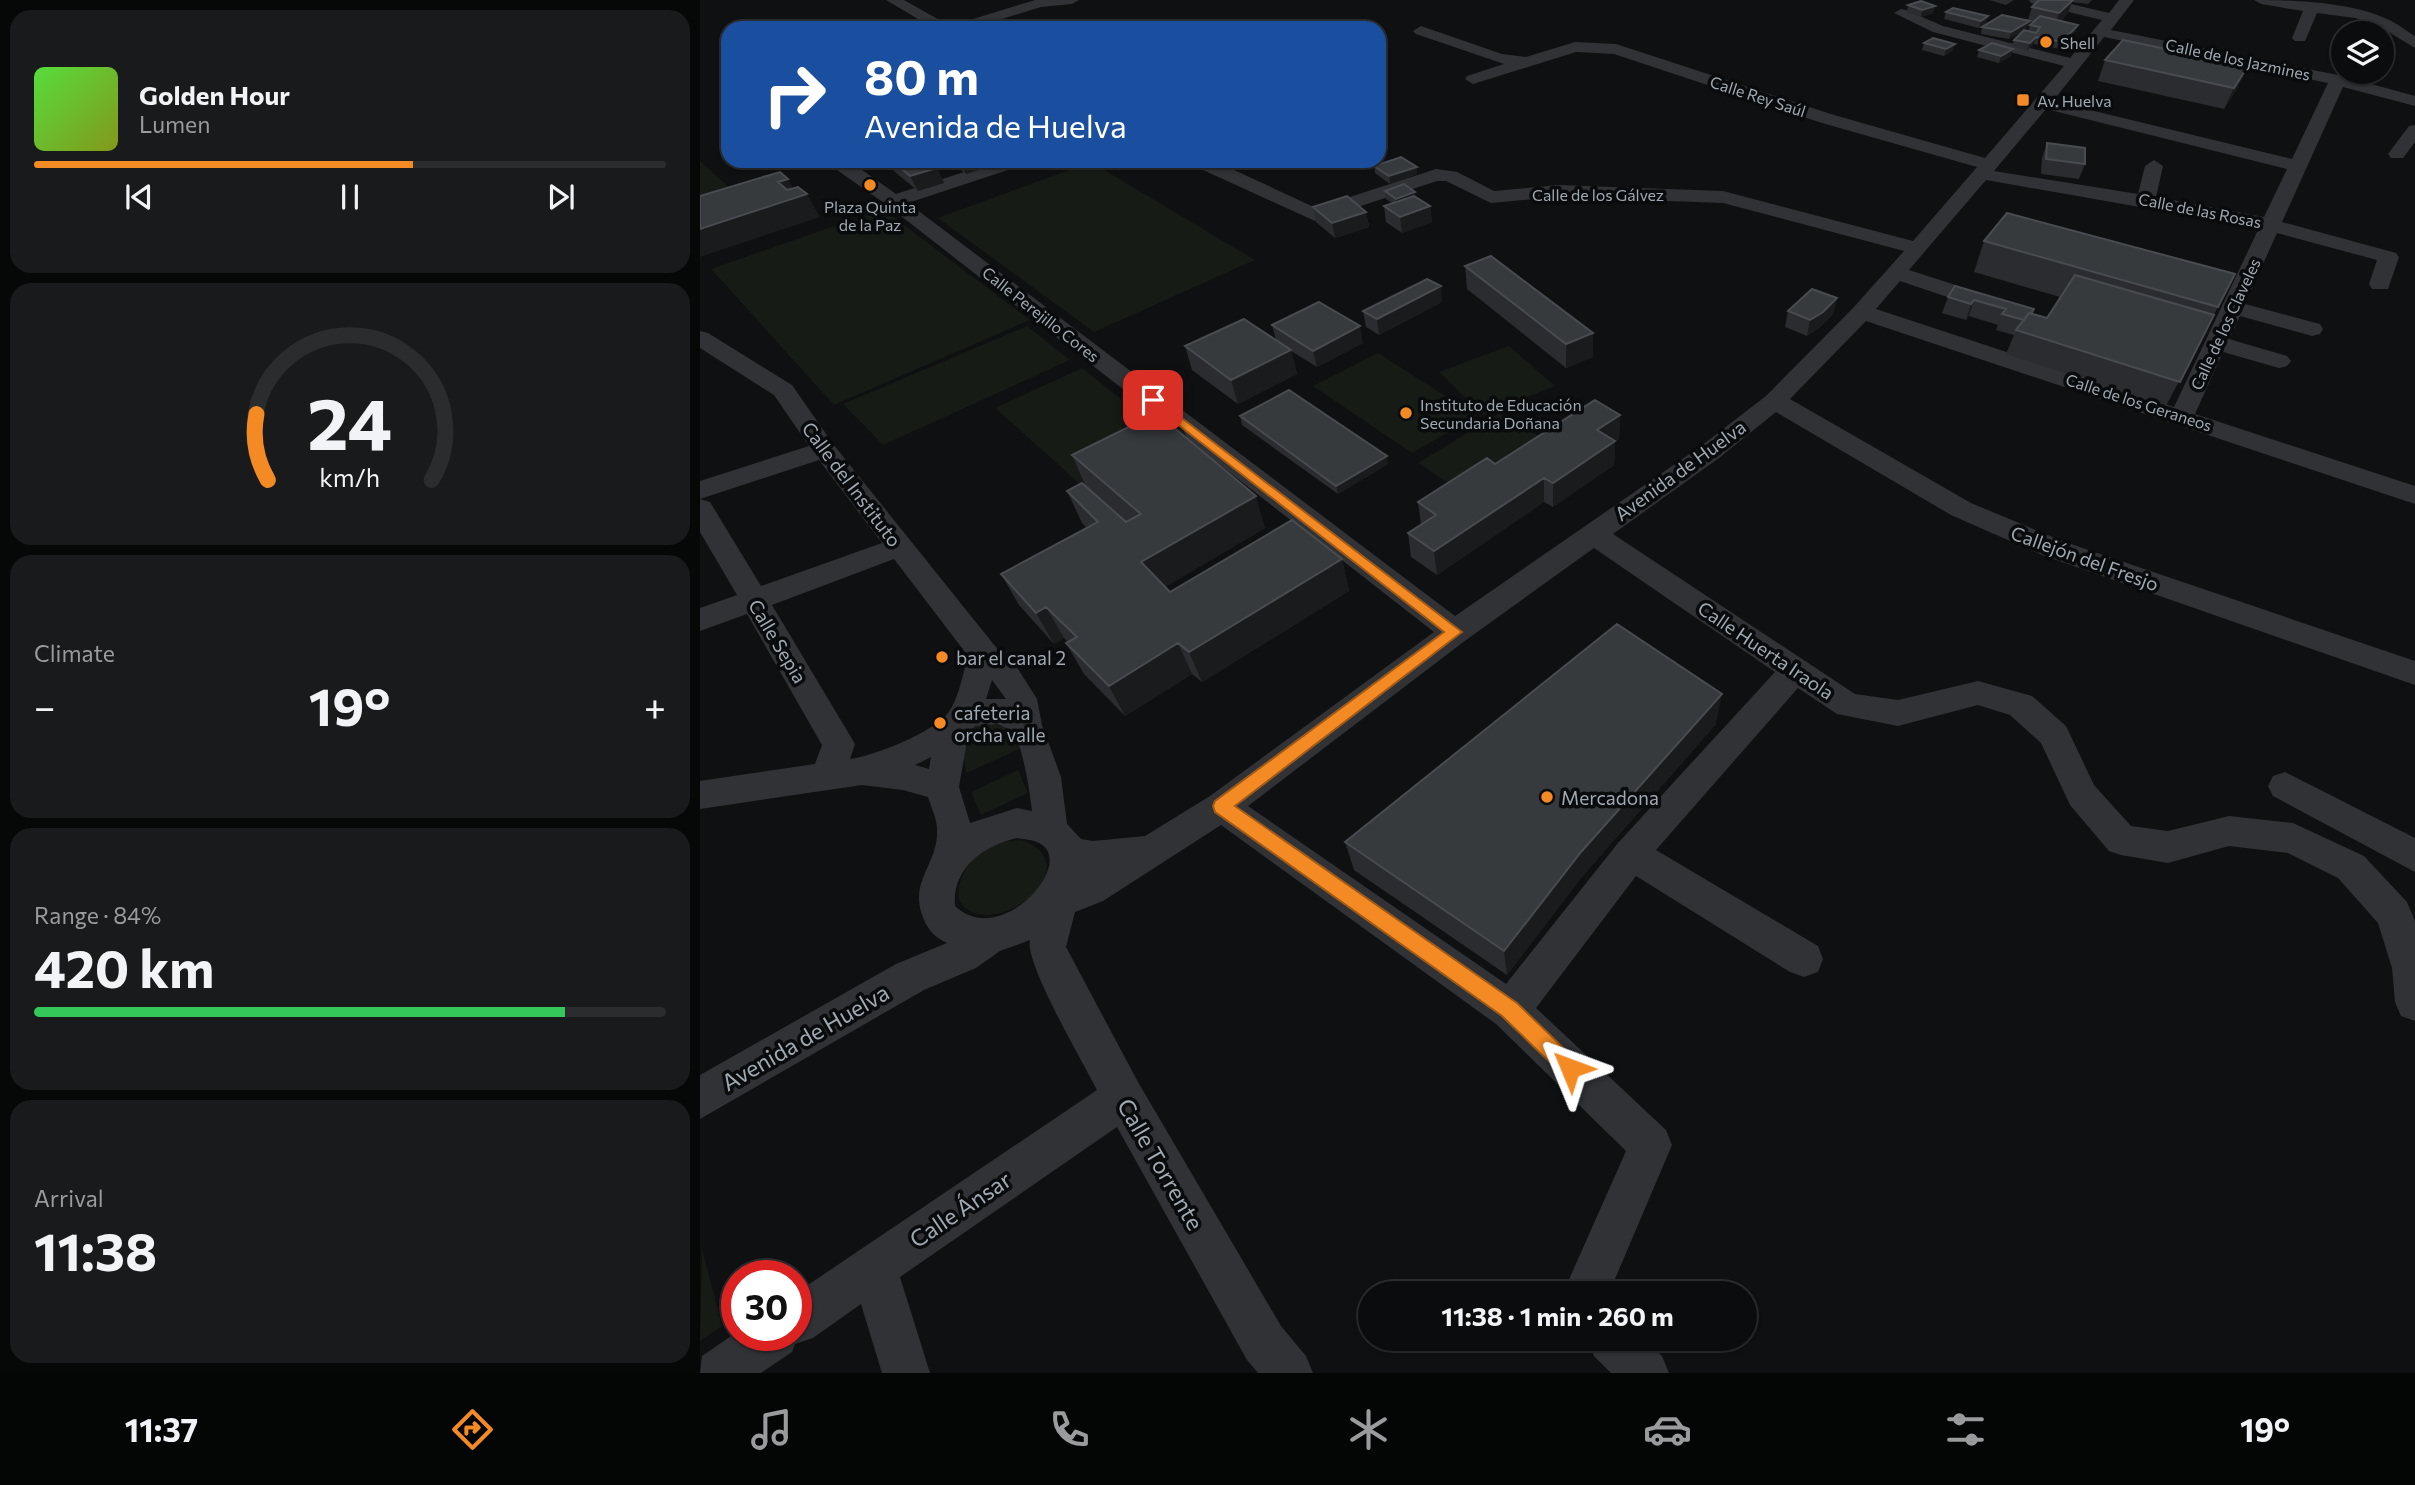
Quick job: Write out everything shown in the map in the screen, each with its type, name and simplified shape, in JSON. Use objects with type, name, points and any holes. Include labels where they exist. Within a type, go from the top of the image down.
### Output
[{"type":"street","points":[[894,0],[932,21]]},
{"type":"street","points":[[980,21],[1040,3],[1072,0]]},
{"type":"street","name":"Calle de los Jazmines","points":[[2035,0],[2113,17],[2331,78]]},
{"type":"street","points":[[2261,0],[2357,13],[2379,21]]},
{"type":"street","points":[[2300,38],[2312,7]]},
{"type":"street","points":[[1901,13],[1938,29],[2073,64]]},
{"type":"street","name":"Avenida de Huelva","points":[[1058,875],[1090,889],[1222,806],[1455,632],[1710,452],[1775,401],[1896,273],[2113,17]]},
{"type":"street","points":[[2393,21],[2404,20]]},
{"type":"street","points":[[2394,30],[2415,43]]},
{"type":"street","name":"Calle Rey Saúl","points":[[1421,31],[1500,59],[1527,62]]},
{"type":"street","name":"Calle Rey Saúl","points":[[1474,79],[1575,47],[1616,49],[1985,169]]},
{"type":"street","name":"Calle de los Claveles","points":[[2182,416],[2336,84]]},
{"type":"street","name":"Calle de los Jazmines","points":[[2353,84],[2415,101]]},
{"type":"street","points":[[2042,103],[2299,166]]},
{"type":"street","points":[[2397,154],[2415,130]]},
{"type":"street","points":[[2146,199],[2154,166]]},
{"type":"street","points":[[847,168],[894,201],[995,168]]},
{"type":"street","name":"Calle de los Gálvez","points":[[1214,168],[1315,215],[1436,176],[1450,176],[1491,197],[1558,191],[1723,197],[1917,248]]},
{"type":"street","name":"Calle de las Rosas","points":[[1985,169],[2272,224],[2389,257],[2381,284]]},
{"type":"street","name":"Calle Perejillo Cores","points":[[894,201],[1455,632]]},
{"type":"street","points":[[1896,273],[2011,311]]},
{"type":"street","points":[[2233,307],[2312,329]]},
{"type":"street","name":"Calle de los Geraneos","points":[[1861,312],[2415,495]]},
{"type":"street","name":"Calle del Instituto","points":[[700,338],[783,390],[824,450],[899,547],[984,654],[997,663],[1024,705],[1026,724],[1038,751],[1049,794],[1058,875]]},
{"type":"street","points":[[2217,342],[2279,361]]},
{"type":"street","points":[[700,367],[727,355]]},
{"type":"street","name":"Callejón del Fresjo","points":[[1775,401],[1961,509],[2052,548],[2415,673]]},
{"type":"street","points":[[700,490],[824,450]]},
{"type":"street","name":"Calle Sepia","points":[[700,508],[839,744],[844,774]]},
{"type":"street","name":"Calle Huerta Iraola","points":[[1592,533],[1848,705],[1898,713],[1978,693],[2021,705],[2054,734],[2082,795],[2121,840],[2168,847],[2229,831],[2293,838],[2351,867],[2394,914],[2411,968],[2415,1002]]},
{"type":"street","points":[[700,620],[899,547]]},
{"type":"street","points":[[948,862],[971,841],[998,827],[1035,824],[1058,875],[1018,936],[970,935],[952,928],[940,916],[935,899],[938,880],[948,862],[954,830],[942,787],[959,723],[984,654]]},
{"type":"street","points":[[1510,1010],[1631,854],[1796,670]]},
{"type":"street","points":[[700,794],[844,774],[907,754],[959,723],[1002,711],[1026,724]]},
{"type":"street","points":[[844,774],[903,776],[942,787]]},
{"type":"street","points":[[2284,786],[2415,856]]},
{"type":"street","points":[[1222,806],[1510,1010],[1651,1145],[1591,1281]]},
{"type":"street","name":"Avenida de Huelva","points":[[1058,875],[1093,857],[1150,849]]},
{"type":"street","points":[[1631,854],[1804,959]]},
{"type":"street","name":"Avenida de Huelva","points":[[910,977],[952,928]]},
{"type":"street","name":"Avenida de Huelva","points":[[700,1098],[910,977],[1018,936]]},
{"type":"street","name":"Calle Torrente","points":[[1018,936],[1052,963],[1123,1097],[1264,1343],[1289,1373]]},
{"type":"street","name":"Calle Ánsar","points":[[812,1310],[1123,1097]]},
{"type":"street","points":[[874,1268],[906,1373]]},
{"type":"street","points":[[719,1373],[751,1351]]},
{"type":"street","points":[[1623,1351],[1645,1373]]},
{"type":"shaded area","points":[[700,161],[732,190],[700,200]]},
{"type":"shaded area","points":[[1075,168],[1101,168],[1255,260],[1094,332],[938,218]]},
{"type":"shaded area","points":[[883,209],[1030,320],[834,405],[711,269]]},
{"type":"shaded area","points":[[1027,326],[1070,360],[883,445],[843,404]]},
{"type":"shaded area","points":[[1509,346],[1555,386],[1483,415],[1439,372]]},
{"type":"shaded area","points":[[1378,353],[1477,416],[1412,453],[1313,386]]},
{"type":"shaded area","points":[[1082,368],[1170,438],[1080,484],[995,408]]},
{"type":"shaded area","points":[[1500,413],[1542,438],[1460,491],[1418,463]]},
{"type":"shaded area","points":[[1001,720],[1010,725],[1022,748],[966,773],[961,740],[978,724]]},
{"type":"shaded area","points":[[1018,770],[1028,793],[981,815],[971,792]]},
{"type":"shaded area","points":[[1021,840],[1038,850],[1046,862],[1046,875],[1038,888],[1027,900],[1011,909],[995,914],[978,914],[968,910],[962,904],[959,888],[971,862],[992,846]]},
{"type":"shaded area","points":[[701,1245],[721,1327],[700,1341]]},
{"type":"building","points":[[2039,0],[2073,0],[2059,13],[2032,7]]},
{"type":"building","points":[[1921,1],[1935,6],[1922,10],[1908,5]]},
{"type":"building","points":[[1953,8],[1988,16],[1981,21],[1946,12]]},
{"type":"building","points":[[2002,15],[2030,21],[2011,32],[1982,27]]},
{"type":"building","points":[[2040,16],[2078,25],[2062,42],[2036,37],[2030,43],[2014,40],[2024,30],[2036,33],[2040,27],[2030,25]]},
{"type":"building","points":[[1933,38],[1955,44],[1946,49],[1924,43]]},
{"type":"building","points":[[2123,40],[2248,66],[2234,88],[2105,60]]},
{"type":"building","points":[[1992,43],[2013,49],[2001,56],[1979,50]]},
{"type":"building","points":[[2047,143],[2085,148],[2085,164],[2046,159]]},
{"type":"building","points":[[1401,157],[1417,167],[1389,176],[1377,168],[1386,168],[1386,162]]},
{"type":"building","points":[[900,168],[937,168],[910,176]]},
{"type":"building","points":[[780,172],[788,179],[778,182],[787,190],[798,187],[807,194],[700,229],[700,196]]},
{"type":"building","points":[[1404,184],[1415,192],[1396,199],[1385,191]]},
{"type":"building","points":[[1347,196],[1366,212],[1332,223],[1313,207]]},
{"type":"building","points":[[1414,196],[1430,206],[1400,217],[1384,206]]},
{"type":"building","points":[[2007,213],[2235,274],[2218,307],[1984,241]]},
{"type":"building","points":[[1491,256],[1593,333],[1566,344],[1465,266]]},
{"type":"building","points":[[2075,275],[2214,315],[2180,382],[2016,330],[2029,313],[2047,318]]},
{"type":"building","points":[[1427,279],[1441,286],[1377,319],[1363,311]]},
{"type":"building","points":[[1955,286],[2034,309],[2024,320],[2002,314],[2006,309],[1974,300],[1971,304],[1948,297]]},
{"type":"building","points":[[1812,289],[1837,298],[1810,320],[1788,311]]},
{"type":"building","points":[[1319,302],[1360,326],[1313,351],[1272,325]]},
{"type":"building","points":[[1244,319],[1291,350],[1231,380],[1185,346]]},
{"type":"building","points":[[1289,390],[1387,456],[1336,486],[1240,416]]},
{"type":"building","points":[[1595,400],[1620,415],[1597,430],[1615,441],[1553,483],[1544,478],[1434,551],[1408,533],[1436,515],[1418,502],[1487,458],[1495,464]]},
{"type":"building","points":[[1169,407],[1178,414],[1166,421],[1256,496],[1141,562],[1170,592],[1292,520],[1342,559],[1189,652],[1178,643],[1109,686],[1066,643],[1077,637],[1046,607],[1036,613],[1001,574],[1098,522],[1067,491],[1082,483],[1126,522],[1141,514],[1072,455]]},
{"type":"building","name":"Mercadona","points":[[1617,624],[1722,694],[1581,852],[1504,951],[1345,842]]},
{"type":"place","name":"Shell","points":[[2046,42]]},
{"type":"place","name":"Av. Huelva","points":[[2023,100]]},
{"type":"place","name":"Plaza Quinta de la Paz","points":[[870,185]]},
{"type":"place","name":"Instituto de Educación Secundaria Doñana","points":[[1406,413]]},
{"type":"place","name":"bar el canal 2","points":[[942,657]]},
{"type":"place","name":"cafeteria orcha valle","points":[[940,723]]},
{"type":"place","name":"Mercadona","points":[[1547,797]]},
{"type":"route","points":[[1153,400],[1455,632],[1222,806],[1510,1010],[1570,1068]]}]
